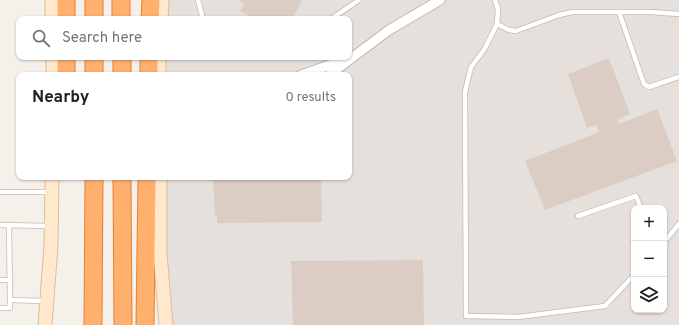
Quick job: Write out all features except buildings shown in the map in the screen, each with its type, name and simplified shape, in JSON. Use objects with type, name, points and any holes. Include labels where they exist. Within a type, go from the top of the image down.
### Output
[{"type":"highway","points":[[66,0],[66,16]]},
{"type":"highway","points":[[94,0],[94,16]]},
{"type":"highway","points":[[121,0],[121,16]]},
{"type":"highway","points":[[150,16],[151,0]]},
{"type":"highway","points":[[66,60],[66,72]]},
{"type":"highway","points":[[94,60],[94,72]]},
{"type":"highway","points":[[122,60],[122,72]]},
{"type":"highway","points":[[149,60],[149,72]]},
{"type":"highway","points":[[93,325],[94,180]]},
{"type":"highway","points":[[122,180],[123,325]]},
{"type":"highway","points":[[145,325],[147,180]]},
{"type":"main road","points":[[52,0],[52,16]]},
{"type":"main road","points":[[161,16],[162,0]]},
{"type":"main road","points":[[53,60],[53,72]]},
{"type":"main road","points":[[159,60],[159,72]]},
{"type":"main road","points":[[45,325],[52,226],[52,180]]},
{"type":"main road","points":[[160,180],[160,253],[166,325]]},
{"type":"street","points":[[352,56],[389,30],[440,0]]},
{"type":"street","points":[[309,72],[343,60]]},
{"type":"street","points":[[333,72],[347,60]]},
{"type":"lane","points":[[198,0],[202,16]]},
{"type":"lane","points":[[335,16],[358,0]]},
{"type":"lane","points":[[495,0],[498,9],[497,24],[484,50],[471,68],[465,92],[466,316],[518,317],[604,306],[632,277]]},
{"type":"lane","points":[[497,24],[509,30],[516,31],[559,15],[572,12],[679,14]]},
{"type":"lane","points":[[619,12],[644,84],[649,87],[679,77]]},
{"type":"lane","points":[[0,192],[52,192]]},
{"type":"lane","points":[[578,216],[636,196],[640,205]]},
{"type":"lane","points":[[665,241],[679,224]]},
{"type":"lane","points":[[0,225],[52,226]]},
{"type":"lane","points":[[0,308],[10,308],[9,225]]},
{"type":"lane","points":[[0,280],[9,280]]},
{"type":"lane","points":[[10,300],[47,301]]},
{"type":"shaded area","points":[[160,0],[679,0],[679,325],[166,325],[160,180],[352,180],[352,72],[159,72],[159,60],[352,60],[352,16],[159,16]]}]
